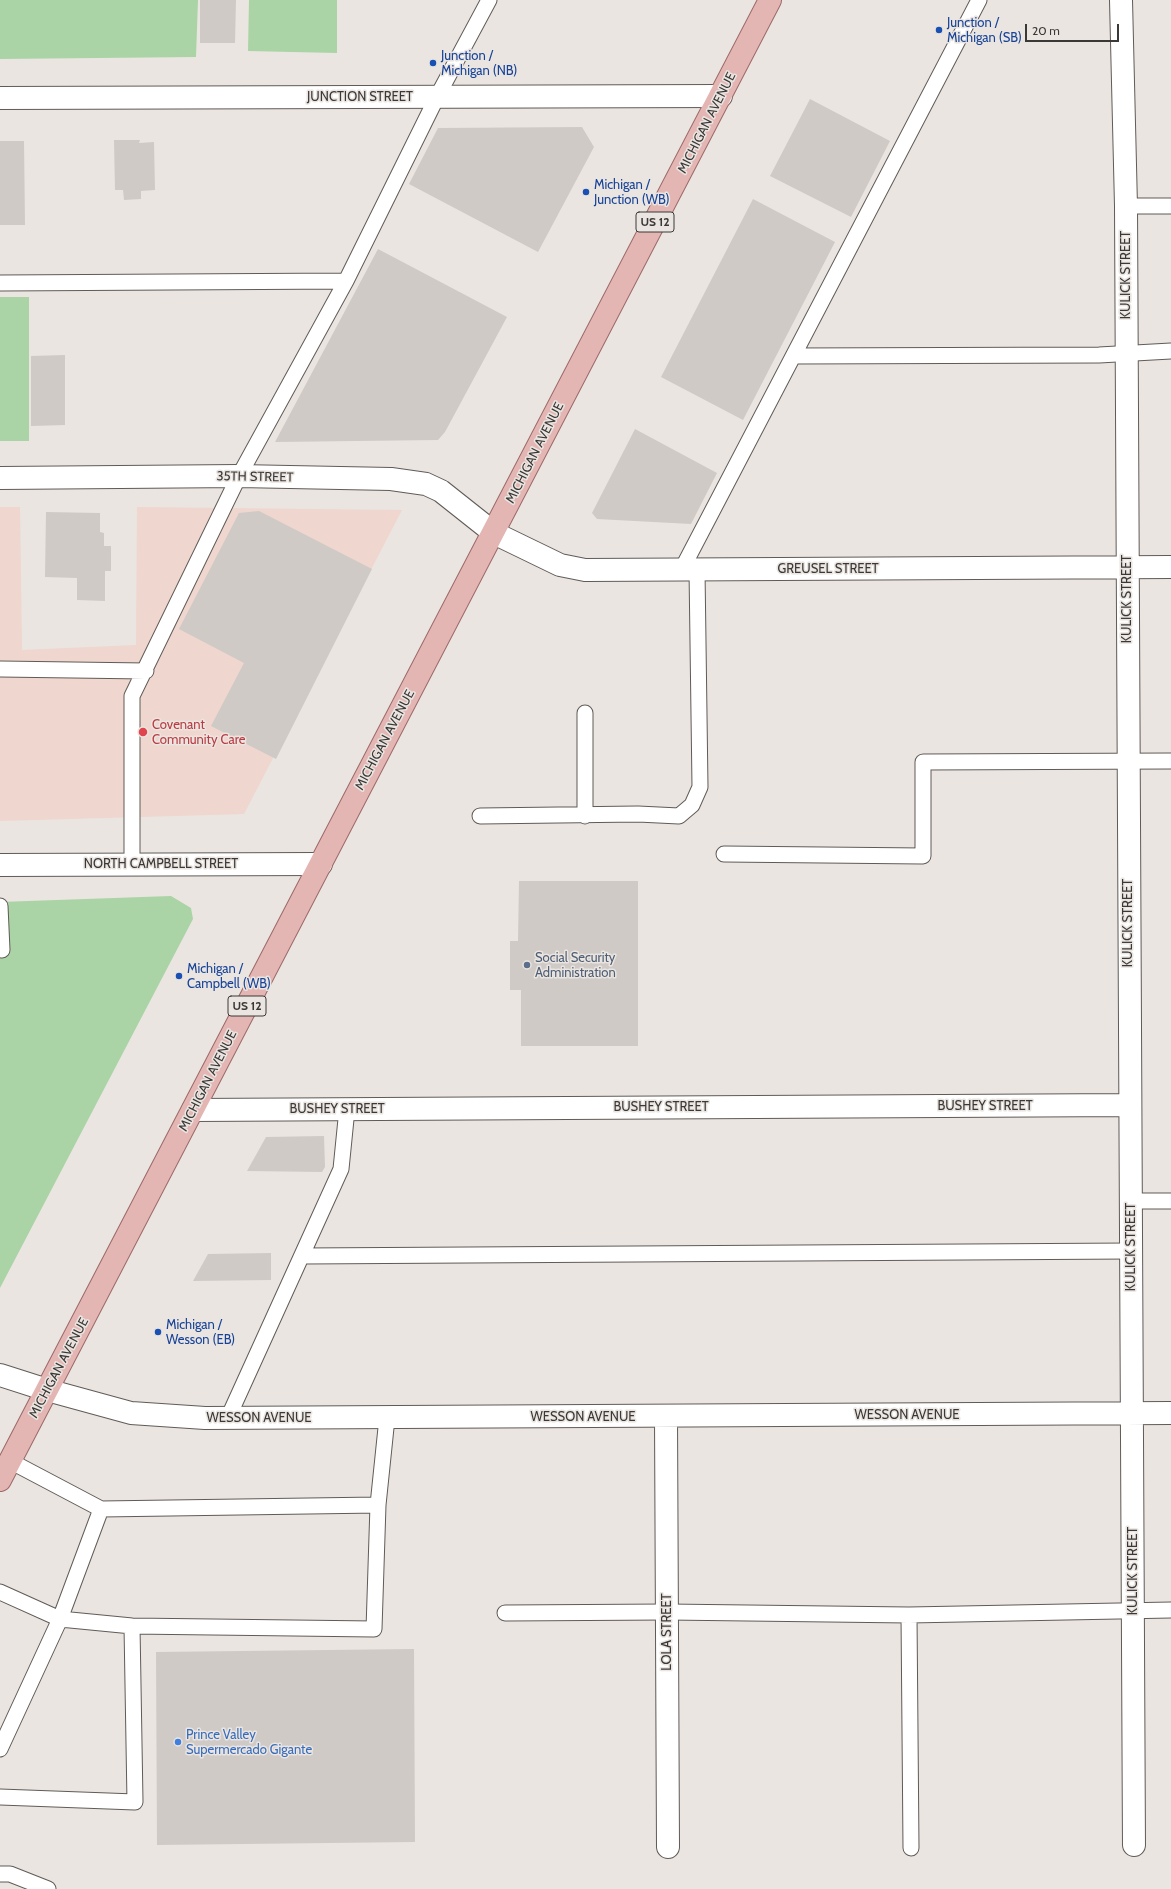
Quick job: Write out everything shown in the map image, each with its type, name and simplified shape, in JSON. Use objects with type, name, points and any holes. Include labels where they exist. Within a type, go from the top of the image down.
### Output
[{"type":"main road","name":"MICHIGAN AVENUE","points":[[0,1480],[770,0]]},
{"type":"street","name":"KULICK STREET","points":[[1121,0],[1126,206],[1129,1105],[1134,1845]]},
{"type":"street","name":"JUNCTION STREET","points":[[0,98],[720,96]]},
{"type":"street","name":"35TH STREET","points":[[0,478],[239,476],[391,479],[426,484],[441,491],[494,532]]},
{"type":"street","name":"GREUSEL STREET","points":[[494,532],[560,565],[585,570],[1171,567]]},
{"type":"street","name":"NORTH CAMPBELL STREET","points":[[0,865],[321,864]]},
{"type":"street","name":"BUSHEY STREET","points":[[193,1110],[1129,1105]]},
{"type":"street","name":"WESSON AVENUE","points":[[0,1375],[47,1390],[131,1413],[205,1418],[666,1417],[1171,1413]]},
{"type":"street","name":"LOLA STREET","points":[[666,1417],[668,1847]]},
{"type":"lane","points":[[132,865],[132,696],[146,671],[239,476],[346,281],[437,97],[489,0]]},
{"type":"lane","points":[[480,816],[585,816],[638,814],[679,816],[692,805],[700,787],[689,570],[794,356],[979,0]]},
{"type":"lane","points":[[1126,206],[1171,206]]},
{"type":"lane","points":[[0,283],[346,281]]},
{"type":"lane","points":[[794,356],[1091,355],[1171,351]]},
{"type":"lane","points":[[0,669],[146,671]]},
{"type":"lane","points":[[585,713],[585,816]]},
{"type":"lane","points":[[724,854],[923,856],[923,762],[1171,761]]},
{"type":"lane","points":[[0,906],[1,951]]},
{"type":"lane","points":[[228,1418],[303,1256],[341,1169],[347,1109]]},
{"type":"lane","points":[[1130,1201],[1171,1201]]},
{"type":"lane","points":[[303,1256],[1130,1251]]},
{"type":"lane","points":[[0,1592],[60,1619],[132,1626],[374,1629],[378,1505],[387,1418]]},
{"type":"lane","points":[[10,1460],[101,1509],[378,1505]]},
{"type":"lane","points":[[0,1749],[60,1619],[101,1509]]},
{"type":"lane","points":[[505,1613],[667,1612],[908,1615],[1171,1610]]},
{"type":"lane","points":[[908,1615],[911,1848]]},
{"type":"lane","points":[[0,1797],[134,1802],[132,1626]]},
{"type":"lane","points":[[0,1874],[10,1874],[48,1889]]},
{"type":"shaded area","name":"Covenant Community Care","points":[[0,507],[20,507],[22,650],[136,645],[137,507],[402,510],[244,814],[0,821]]},
{"type":"green space","points":[[0,0],[198,0],[196,57],[0,59]]},
{"type":"green space","points":[[249,0],[337,0],[337,53],[248,51]]},
{"type":"green space","points":[[0,297],[29,297],[29,441],[0,441]]},
{"type":"green space","points":[[171,896],[191,908],[193,919],[0,1288],[0,902]]},
{"type":"building","points":[[200,0],[236,0],[235,43],[200,43]]},
{"type":"building","points":[[810,99],[890,141],[851,217],[770,176]]},
{"type":"building","points":[[582,127],[594,147],[538,252],[409,184],[438,128]]},
{"type":"building","points":[[114,140],[140,140],[139,143],[154,142],[155,190],[141,191],[141,199],[124,200],[123,190],[115,190]]},
{"type":"building","points":[[0,141],[24,141],[25,225],[0,225]]},
{"type":"building","points":[[753,199],[835,242],[743,420],[661,377]]},
{"type":"building","points":[[378,249],[507,317],[445,432],[438,440],[275,442]]},
{"type":"building","points":[[65,355],[65,425],[31,426],[31,356]]},
{"type":"building","points":[[635,429],[717,473],[691,524],[597,519],[592,513]]},
{"type":"building","points":[[259,511],[372,569],[276,759],[211,726],[244,663],[179,629],[239,513]]},
{"type":"building","points":[[46,512],[100,513],[100,532],[104,533],[104,546],[111,546],[111,571],[105,571],[105,601],[77,600],[77,578],[45,577]]},
{"type":"building","points":[[519,881],[638,881],[638,1046],[521,1046],[521,990],[510,990],[510,941],[518,941]]},
{"type":"building","points":[[324,1136],[325,1167],[322,1172],[247,1171],[266,1137]]},
{"type":"building","points":[[271,1253],[271,1280],[193,1281],[208,1254]]},
{"type":"building","points":[[414,1649],[415,1842],[157,1845],[156,1652]]},
{"type":"place","name":"Junction / Michigan (SB)","points":[[939,30]]},
{"type":"place","name":"Junction / Michigan (NB)","points":[[433,63]]},
{"type":"place","name":"Michigan / Junction (WB)","points":[[586,192]]},
{"type":"place","name":"Covenant Community Care","points":[[143,732]]},
{"type":"place","name":"Social Security Administration","points":[[527,965]]},
{"type":"place","name":"Michigan / Campbell (WB)","points":[[179,976]]},
{"type":"place","name":"Michigan / Wesson (EB)","points":[[158,1332]]},
{"type":"place","name":"Prince Valley Supermercado Gigante","points":[[178,1742]]}]
